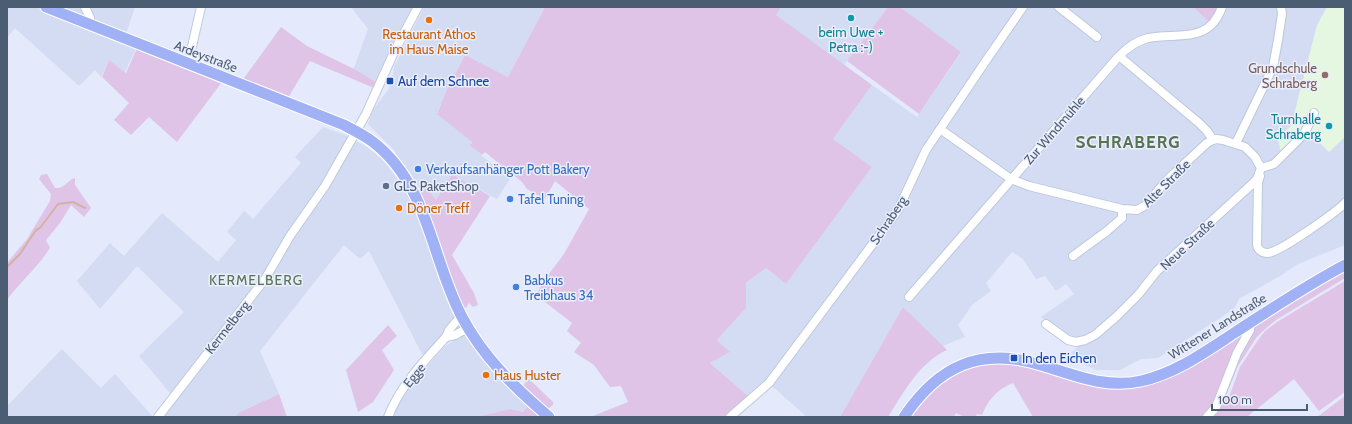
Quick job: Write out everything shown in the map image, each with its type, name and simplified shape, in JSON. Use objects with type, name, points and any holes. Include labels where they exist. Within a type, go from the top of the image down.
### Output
[{"type":"main road","name":"Ardeystraße","points":[[46,7],[344,124],[356,132]]},
{"type":"main road","points":[[356,132],[372,142],[389,158],[419,202],[426,218],[446,281],[461,316],[481,348],[499,370],[549,417]]},
{"type":"main road","name":"Wittener Landstraße","points":[[904,417],[912,405],[931,384],[948,371],[969,362],[993,358],[1014,358],[1093,381],[1115,384],[1124,384],[1153,378],[1183,366],[1292,296],[1345,265]]},
{"type":"street","points":[[85,7],[90,18],[89,24]]},
{"type":"street","points":[[188,64],[201,7]]},
{"type":"street","points":[[356,132],[366,114],[395,50],[418,7]]},
{"type":"street","name":"Schraberg","points":[[730,417],[767,385],[898,210],[926,150],[1023,7]]},
{"type":"street","points":[[1059,7],[1097,37]]},
{"type":"street","name":"Zur Windmühle","points":[[909,297],[1128,47],[1149,38],[1186,36],[1200,32],[1214,22],[1222,7]]},
{"type":"street","points":[[1236,143],[1273,67],[1282,14],[1281,7]]},
{"type":"street","points":[[1081,36],[1087,29]]},
{"type":"street","points":[[1119,56],[1200,123],[1207,130],[1213,140],[1223,140],[1245,147],[1259,162],[1261,168],[1258,182],[1256,245],[1258,249],[1269,253],[1281,247],[1325,220],[1345,203]]},
{"type":"street","points":[[1261,168],[1274,164],[1301,137],[1307,130],[1314,113]]},
{"type":"street","name":"Alte Straße","points":[[940,129],[1011,179],[1029,186],[1122,209],[1137,210],[1146,205],[1166,181],[1207,143],[1213,140]]},
{"type":"street","name":"Kermelberg","points":[[158,417],[265,279],[290,236],[326,186],[356,132]]},
{"type":"street","name":"Neue Straße","points":[[1046,324],[1068,340],[1076,342],[1085,340],[1095,335],[1138,296],[1157,271],[1257,179],[1261,168]]},
{"type":"street","points":[[1073,256],[1107,232],[1122,218],[1122,209]]},
{"type":"street","name":"Egge","points":[[388,417],[394,403],[409,380],[446,337],[449,330],[461,316]]},
{"type":"street","points":[[1207,417],[1216,407],[1237,353],[1250,330],[1250,323]]},
{"type":"street","name":"Egge","points":[[446,337],[455,335],[468,328]]},
{"type":"shaded area","points":[[7,7],[135,7],[123,42],[136,48],[125,72],[109,60],[101,77],[95,70],[79,86],[15,28],[7,38]]},
{"type":"shaded area","points":[[351,7],[413,7],[397,36],[376,82],[351,70],[354,68],[368,29]]},
{"type":"shaded area","points":[[424,7],[545,7],[508,77],[465,55],[447,89],[437,113],[472,142],[470,146],[510,179],[497,199],[452,174],[436,200],[419,194],[394,150],[368,124],[373,110],[388,90],[392,80],[394,67]]},
{"type":"shaded area","points":[[545,7],[781,7],[776,15],[872,85],[833,139],[872,167],[786,284],[766,268],[746,283],[746,308],[717,340],[730,352],[710,363],[748,396],[725,417],[593,416],[628,402],[621,386],[610,387],[594,365],[574,352],[581,343],[567,331],[572,323],[536,295],[545,279],[564,254],[589,209],[555,181],[545,199],[527,189],[522,182],[485,152],[482,155],[470,146],[472,142],[437,114],[447,89],[465,55],[508,77]]},
{"type":"shaded area","points":[[781,7],[888,7],[844,65],[775,15]]},
{"type":"shaded area","points":[[888,7],[900,7],[961,52],[919,114],[847,61]]},
{"type":"shaded area","points":[[900,7],[1193,7],[1209,22],[1224,7],[1345,7],[1345,245],[1298,264],[1239,299],[1234,309],[1158,358],[1141,359],[1120,370],[1097,370],[1080,363],[1071,353],[1081,344],[1069,338],[1041,317],[1074,294],[1066,284],[1056,291],[1045,276],[1036,279],[1023,259],[1012,252],[986,283],[991,291],[972,305],[958,325],[965,337],[940,347],[903,307],[840,417],[807,417],[771,385],[764,382],[748,396],[710,363],[730,352],[717,340],[746,308],[746,283],[766,268],[786,284],[872,167],[833,139],[872,85],[917,117],[961,53]]},
{"type":"shaded area","points":[[1193,7],[1218,7],[1209,22]]},
{"type":"shaded area","name":"Grundschule Schraberg","points":[[1327,7],[1345,7],[1345,137],[1329,152],[1307,130],[1302,132],[1281,153],[1278,138],[1291,126],[1317,25]]},
{"type":"shaded area","points":[[281,27],[307,46],[354,69],[376,82],[374,88],[310,61],[288,98],[242,81]]},
{"type":"shaded area","points":[[137,48],[222,82],[177,142],[149,117],[131,135],[114,120],[129,103],[102,77],[109,60],[126,73]]},
{"type":"shaded area","points":[[323,127],[345,135],[365,146],[382,159],[408,192],[421,221],[441,285],[454,317],[439,340],[423,356],[369,251],[360,259],[344,245],[260,351],[279,394],[238,413],[235,417],[161,417],[175,399],[139,356],[184,312],[137,266],[100,309],[77,281],[110,243],[124,256],[162,213],[218,262],[236,240],[227,232],[244,211],[253,219],[301,163],[295,157]]},
{"type":"shaded area","points":[[47,174],[55,188],[64,186],[75,178],[75,185],[91,208],[84,217],[71,205],[60,223],[46,240],[50,248],[40,262],[7,300],[7,263],[27,239],[50,201],[51,194],[39,179],[41,175]]},
{"type":"shaded area","points":[[452,174],[490,196],[452,255],[474,293],[478,305],[473,307],[469,303],[466,308],[462,307],[430,217],[419,194],[426,188],[436,200]]},
{"type":"shaded area","points":[[1345,268],[1345,278],[1276,320],[1256,338],[1238,366],[1225,398],[1228,400],[1240,367],[1265,331],[1277,322],[1345,281],[1345,392],[1319,411],[1294,379],[1247,417],[1033,417],[1013,383],[1002,388],[990,400],[982,415],[977,414],[976,417],[964,417],[956,413],[953,417],[909,417],[915,406],[950,375],[970,367],[993,362],[1013,363],[1082,384],[1119,389],[1150,383]]},
{"type":"shaded area","points":[[903,307],[947,350],[928,362],[920,370],[906,388],[888,417],[840,417]]},
{"type":"shaded area","points":[[388,325],[397,336],[382,350],[394,370],[373,402],[358,412],[346,370]]},
{"type":"shaded area","points":[[464,334],[480,357],[505,383],[529,404],[523,412],[510,409],[476,417],[393,417],[412,383],[444,347]]},
{"type":"shaded area","points":[[62,349],[101,388],[115,374],[153,417],[7,417],[7,406]]},
{"type":"shaded area","points":[[529,379],[553,402],[553,405],[549,408],[544,408],[522,386]]},
{"type":"shaded area","points":[[279,394],[287,417],[235,417],[238,413]]},
{"type":"shaded area","points":[[1345,396],[1345,417],[1317,417]]},
{"type":"shaded area","points":[[529,404],[544,417],[476,417],[510,409],[523,412]]},
{"type":"waterway","points":[[7,267],[20,254],[36,230],[40,228],[58,204],[73,202],[85,208]]},
{"type":"place","name":"beim Uwe + Petra :-)","points":[[851,18]]},
{"type":"place","name":"Restaurant Athos im Haus Maise","points":[[429,20]]},
{"type":"place","name":"Grundschule Schraberg","points":[[1325,75]]},
{"type":"place","name":"Auf dem Schnee","points":[[390,81]]},
{"type":"place","name":"Turnhalle Schraberg","points":[[1329,126]]},
{"type":"place","name":"Verkaufsanhänger Pott Bakery","points":[[418,169]]},
{"type":"place","name":"GLS PaketShop","points":[[386,186]]},
{"type":"place","name":"Tafel Tuning","points":[[510,199]]},
{"type":"place","name":"Döner Treff","points":[[399,208]]},
{"type":"place","name":"Babkus Treibhaus 34","points":[[516,287]]},
{"type":"place","name":"In den Eichen","points":[[1014,358]]},
{"type":"place","name":"Haus Huster","points":[[486,375]]},
{"type":"district","name":"SCHRABERG","points":[[1128,142]]},
{"type":"district","name":"KERMELBERG","points":[[256,280]]}]
